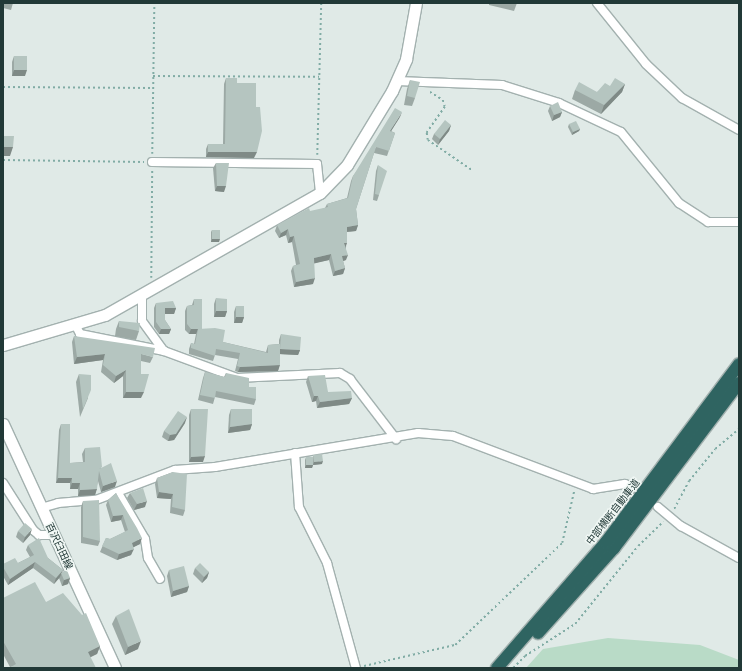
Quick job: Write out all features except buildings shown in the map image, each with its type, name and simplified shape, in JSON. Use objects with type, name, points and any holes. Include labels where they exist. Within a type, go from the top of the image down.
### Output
[{"type":"highway","name":"中部横断自動車道","points":[[497,668],[606,542],[739,364]]},
{"type":"highway","points":[[505,668],[614,548],[739,383]]},
{"type":"main road","points":[[3,345],[76,326],[146,292],[320,193],[347,165],[397,81],[409,47],[416,3]]},
{"type":"main road","name":"百沢臼田線","points":[[3,424],[115,668]]},
{"type":"street","points":[[597,3],[646,64],[682,98],[739,130]]},
{"type":"street","points":[[397,81],[502,85],[559,103],[621,132],[679,203],[708,222],[739,222]]},
{"type":"street","points":[[152,162],[317,164],[320,193]]},
{"type":"street","points":[[146,292],[142,322],[164,351]]},
{"type":"street","points":[[76,326],[80,334],[164,351],[243,379],[340,373],[350,379],[396,439]]},
{"type":"street","points":[[41,508],[58,503],[96,500],[118,493],[175,470],[396,439],[418,433],[454,436],[593,489],[625,484],[633,487]]},
{"type":"street","points":[[295,453],[301,513],[327,563],[356,668]]},
{"type":"street","points":[[3,483],[33,530],[39,535],[54,535]]},
{"type":"street","points":[[118,493],[142,533],[148,558],[160,579]]},
{"type":"street","points":[[658,507],[668,518],[739,558]]},
{"type":"path","points":[[146,292],[152,162],[154,3]]},
{"type":"path","points":[[317,164],[321,3]]},
{"type":"path","points":[[153,76],[319,77]]},
{"type":"path","points":[[417,82],[443,100],[445,107],[427,133],[428,140],[472,170]]},
{"type":"path","points":[[3,87],[153,88]]},
{"type":"path","points":[[3,160],[152,162]]},
{"type":"path","points":[[513,668],[525,656],[575,624],[638,546],[668,518],[689,481],[715,448],[739,429]]},
{"type":"path","points":[[356,668],[455,645],[562,543],[576,482]]},
{"type":"green space","points":[[608,638],[700,645],[739,660],[739,668],[526,668],[543,649]]}]
